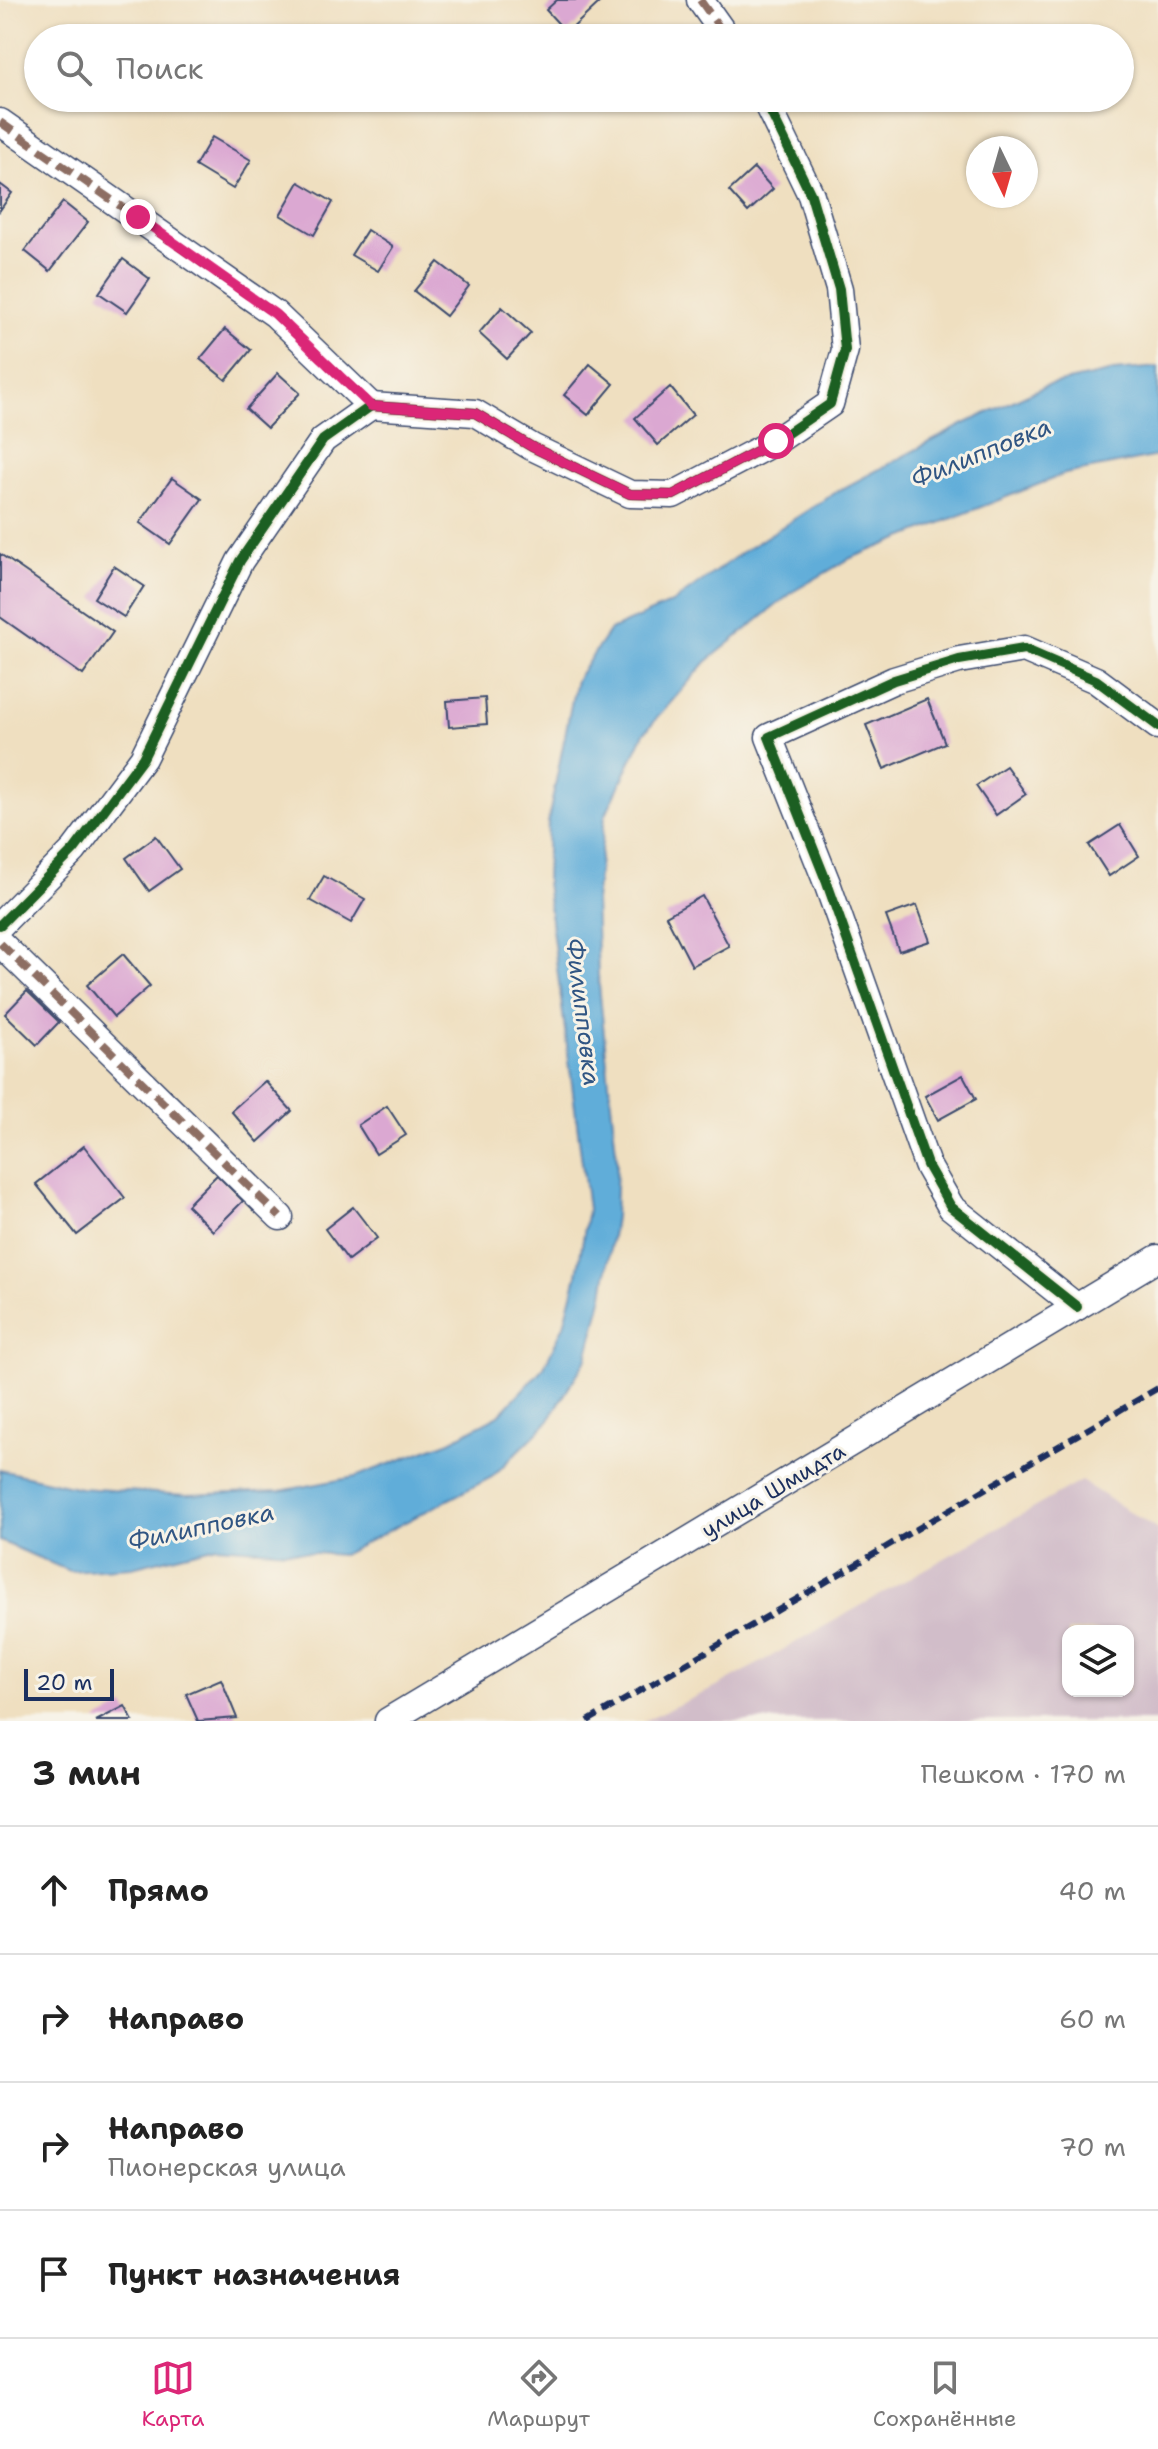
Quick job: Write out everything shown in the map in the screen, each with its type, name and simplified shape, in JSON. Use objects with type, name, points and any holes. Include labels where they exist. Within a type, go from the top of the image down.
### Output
[{"type":"street","points":[[700,0],[717,24]]},
{"type":"street","points":[[0,925],[74,850],[143,758],[240,561],[323,440],[371,406],[475,413],[532,447],[630,494],[673,495],[776,441],[830,404],[845,350],[839,289],[811,195],[771,112]]},
{"type":"street","points":[[0,122],[275,314],[371,406]]},
{"type":"street","points":[[1077,1307],[951,1207],[927,1165],[827,883],[769,737],[894,680],[959,660],[1024,649],[1096,680],[1158,726]]},
{"type":"street","points":[[0,943],[280,1217]]},
{"type":"street","name":"улица Шмидта","points":[[388,1721],[1158,1258]]},
{"type":"shaded area","points":[[1081,1481],[1158,1530],[1158,1721],[643,1721],[717,1687]]},
{"type":"water","name":"Филипповка","points":[[1158,367],[1158,456],[1065,474],[851,558],[794,591],[706,662],[644,733],[605,816],[595,901],[598,975],[617,1161],[615,1217],[603,1295],[587,1358],[547,1423],[492,1477],[342,1555],[217,1546],[132,1567],[69,1571],[0,1541],[0,1470],[80,1488],[187,1495],[280,1491],[355,1477],[450,1441],[499,1415],[544,1367],[564,1325],[577,1275],[588,1209],[546,882],[548,821],[576,680],[610,630],[672,603],[741,553],[838,491],[964,424],[1045,386],[1114,371]]},
{"type":"building","points":[[557,0],[596,0],[599,3],[577,24],[559,24],[546,10]]},
{"type":"building","points":[[212,137],[251,160],[233,189],[195,166]]},
{"type":"building","points":[[754,168],[773,189],[748,212],[729,191]]},
{"type":"building","points":[[299,182],[333,202],[314,235],[280,215]]},
{"type":"building","points":[[0,184],[12,193],[0,210]]},
{"type":"building","points":[[63,202],[88,222],[50,271],[25,251]]},
{"type":"building","points":[[367,230],[393,247],[378,271],[351,255]]},
{"type":"building","points":[[123,259],[150,279],[127,312],[99,293]]},
{"type":"building","points":[[438,262],[469,286],[446,316],[414,291]]},
{"type":"building","points":[[502,307],[531,333],[507,359],[479,333]]},
{"type":"building","points":[[225,329],[251,350],[226,380],[200,359]]},
{"type":"building","points":[[590,364],[614,384],[588,415],[564,395]]},
{"type":"building","points":[[278,373],[300,393],[267,428],[246,409]]},
{"type":"building","points":[[670,387],[693,415],[658,445],[635,418]]},
{"type":"building","points":[[172,478],[202,499],[170,544],[140,523]]},
{"type":"building","points":[[0,554],[113,632],[83,675],[0,617]]},
{"type":"building","points":[[114,566],[144,586],[124,617],[94,598]]},
{"type":"building","points":[[485,698],[487,724],[449,727],[447,701]]},
{"type":"building","points":[[927,699],[945,743],[884,769],[866,725]]},
{"type":"building","points":[[1006,766],[1026,794],[996,815],[976,786]]},
{"type":"building","points":[[1120,825],[1139,856],[1109,876],[1089,845]]},
{"type":"building","points":[[156,836],[180,869],[149,891],[126,858]]},
{"type":"building","points":[[324,876],[365,899],[351,923],[310,900]]},
{"type":"building","points":[[702,896],[729,946],[692,966],[666,916]]},
{"type":"building","points":[[917,905],[930,941],[899,951],[886,916]]},
{"type":"building","points":[[123,954],[150,986],[114,1017],[87,985]]},
{"type":"building","points":[[27,991],[59,1022],[37,1045],[5,1014]]},
{"type":"building","points":[[963,1075],[976,1099],[938,1120],[925,1096]]},
{"type":"building","points":[[265,1081],[292,1111],[258,1142],[231,1111]]},
{"type":"building","points":[[387,1106],[406,1135],[376,1154],[358,1125]]},
{"type":"building","points":[[84,1146],[125,1198],[77,1235],[36,1184]]},
{"type":"building","points":[[217,1175],[243,1201],[213,1231],[187,1205]]},
{"type":"building","points":[[353,1207],[377,1238],[348,1260],[325,1229]]},
{"type":"building","points":[[221,1679],[237,1718],[198,1721],[186,1694]]},
{"type":"building","points":[[125,1706],[133,1721],[96,1721]]},
{"type":"railway","points":[[588,1721],[1158,1388]]},
{"type":"marked path","points":[[700,0],[717,24]]},
{"type":"marked path","points":[[0,122],[275,314],[371,406],[378,406]]},
{"type":"marked path","points":[[0,943],[280,1217]]},
{"type":"cycle path","points":[[0,925],[74,850],[143,758],[240,561],[323,440],[371,406],[475,413],[532,447],[630,494],[673,495],[776,441],[830,404],[845,350],[839,289],[811,195],[771,112]]},
{"type":"cycle path","points":[[1077,1307],[951,1207],[927,1165],[827,883],[769,737],[894,680],[959,660],[1024,649],[1096,680],[1158,726]]},
{"type":"route","points":[[138,217],[275,314],[371,406],[475,413],[532,447],[630,494],[673,495],[776,441]]}]
